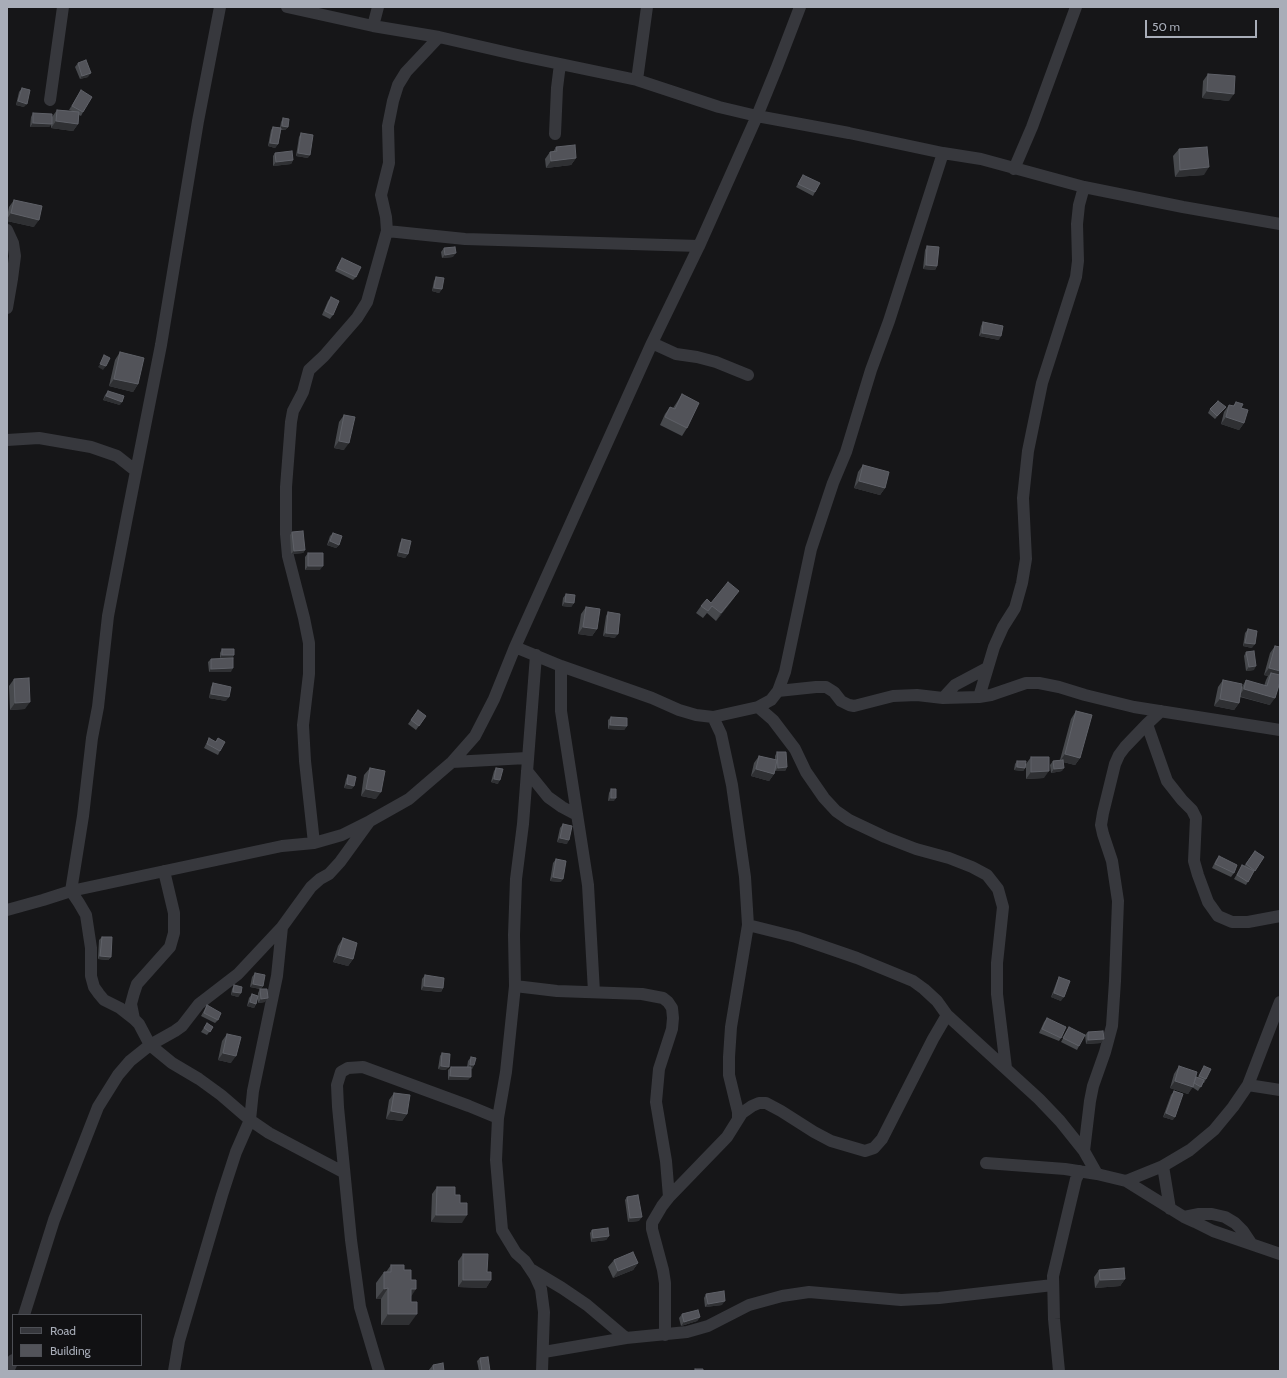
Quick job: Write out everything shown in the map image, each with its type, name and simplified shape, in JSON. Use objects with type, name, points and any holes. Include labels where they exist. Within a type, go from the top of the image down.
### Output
[{"type":"street","points":[[50,100],[63,7]]},
{"type":"street","points":[[220,7],[197,129],[161,345],[108,616],[98,707],[92,738],[83,816],[71,890],[86,915],[91,948],[91,976],[94,987],[104,1000],[120,1008],[134,1019],[139,1024],[150,1044],[172,1063],[199,1079],[221,1095],[250,1120],[269,1133],[343,1172]]},
{"type":"street","points":[[287,7],[374,26],[439,37],[474,46],[637,80],[719,107],[757,116],[849,133],[943,153],[981,159],[1084,187],[1183,207],[1280,224]]},
{"type":"street","points":[[374,26],[378,7]]},
{"type":"street","points":[[637,80],[647,7]]},
{"type":"street","points":[[7,910],[71,890],[282,846],[314,843],[342,834],[370,821],[409,799],[452,762],[475,736],[494,699],[515,647],[652,343],[699,246],[757,116],[778,67],[800,7]]},
{"type":"street","points":[[1014,168],[1032,127],[1076,7]]},
{"type":"street","points":[[314,843],[307,788],[303,725],[309,674],[309,643],[288,556],[286,534],[286,487],[291,422],[293,412],[303,392],[309,370],[324,356],[363,310],[367,302],[387,231],[386,217],[381,195],[389,163],[388,126],[393,101],[398,86],[406,72],[439,37]]},
{"type":"street","points":[[555,134],[557,88],[560,64]]},
{"type":"street","points":[[515,647],[561,666],[696,715],[713,717],[758,707],[771,700],[778,691],[785,672],[811,549],[833,483],[846,452],[871,370],[889,321],[943,153]]},
{"type":"street","points":[[979,697],[997,638],[1015,608],[1022,583],[1026,559],[1023,498],[1028,451],[1042,383],[1076,277],[1078,261],[1079,205],[1084,187]]},
{"type":"street","points":[[7,230],[13,243],[14,256],[7,308]]},
{"type":"street","points":[[387,231],[465,239],[699,246]]},
{"type":"street","points":[[652,343],[676,354],[716,362],[748,375]]},
{"type":"street","points":[[7,440],[39,438],[91,447],[117,456],[136,471]]},
{"type":"street","points":[[536,655],[523,824],[516,879],[514,935],[515,986],[506,1072],[498,1118],[496,1160],[502,1230],[516,1253],[525,1261],[535,1276],[541,1289],[544,1312],[544,1352],[542,1371]]},
{"type":"street","points":[[561,666],[561,711],[588,885],[594,992]]},
{"type":"street","points":[[943,698],[955,685],[987,668]]},
{"type":"street","points":[[778,691],[826,687],[834,692],[841,701],[854,706],[893,696],[917,695],[943,698],[979,697],[991,695],[1026,683],[1039,683],[1059,686],[1112,702],[1280,730]]},
{"type":"street","points":[[758,707],[773,720],[795,749],[809,777],[824,798],[836,811],[849,820],[885,837],[916,849],[949,858],[972,867],[987,875],[998,889],[1003,908],[997,963],[997,994],[1006,1068]]},
{"type":"street","points":[[1084,1151],[1093,1086],[1112,1026],[1115,981],[1118,901],[1112,861],[1101,825],[1103,812],[1115,764],[1125,747],[1161,711]]},
{"type":"street","points":[[713,717],[721,734],[732,785],[745,877],[748,925],[731,1027],[729,1057],[729,1075],[738,1112],[738,1119]]},
{"type":"street","points":[[1147,724],[1167,781],[1192,810],[1196,818],[1194,861],[1208,902],[1214,911],[1218,916],[1232,922],[1248,922],[1280,916]]},
{"type":"street","points":[[452,762],[527,758]]},
{"type":"street","points":[[527,771],[548,797],[577,815]]},
{"type":"street","points":[[24,1314],[54,1220],[98,1107],[118,1075],[130,1061],[150,1044],[175,1032],[182,1026],[198,1004],[238,974],[282,927],[311,887],[332,871],[351,848],[370,821]]},
{"type":"street","points":[[134,1019],[132,1004],[137,984],[170,947],[174,932],[174,913],[164,871]]},
{"type":"street","points":[[748,925],[796,937],[857,958],[913,981],[937,1001],[947,1015],[1006,1068],[1060,1121],[1084,1151],[1097,1174]]},
{"type":"street","points":[[174,1371],[179,1341],[222,1195],[236,1152],[250,1120],[253,1091],[277,976],[282,927]]},
{"type":"street","points":[[515,986],[557,991],[642,994],[663,998],[668,1002],[672,1008],[672,1029],[659,1069],[656,1088],[656,1102],[666,1162],[669,1197]]},
{"type":"street","points":[[1126,1181],[1163,1166],[1190,1150],[1214,1130],[1233,1107],[1248,1085],[1280,1002]]},
{"type":"street","points":[[665,1335],[665,1283],[652,1229],[652,1223],[669,1197],[727,1137],[746,1109],[760,1103],[766,1103],[831,1141],[865,1151],[874,1148],[882,1139],[947,1015]]},
{"type":"street","points":[[379,1371],[360,1307],[351,1240],[343,1172],[337,1085],[341,1072],[348,1068],[363,1067],[498,1118]]},
{"type":"street","points":[[1248,1085],[1280,1090]]},
{"type":"street","points":[[986,1163],[1065,1169],[1097,1174],[1126,1181],[1184,1217],[1213,1230],[1280,1254]]},
{"type":"street","points":[[1163,1166],[1170,1209]]},
{"type":"street","points":[[1059,1371],[1054,1319],[1053,1276],[1076,1179],[1080,1171]]},
{"type":"street","points":[[1184,1217],[1199,1214],[1212,1214],[1225,1217],[1235,1223],[1243,1231],[1251,1243]]},
{"type":"street","points":[[531,1270],[587,1305],[626,1338]]},
{"type":"street","points":[[544,1352],[626,1338],[687,1332],[708,1326],[749,1305],[782,1296],[809,1292],[901,1300],[939,1298],[1053,1285]]},
{"type":"building","points":[[86,60],[91,73],[82,76],[78,63]]},
{"type":"building","points":[[1208,74],[1235,76],[1234,94],[1207,91]]},
{"type":"building","points":[[22,88],[30,90],[27,104],[18,101]]},
{"type":"building","points":[[81,90],[92,97],[83,112],[72,106]]},
{"type":"building","points":[[57,110],[79,112],[78,124],[56,121]]},
{"type":"building","points":[[33,113],[52,114],[52,124],[33,123]]},
{"type":"building","points":[[283,118],[289,119],[288,127],[282,126]]},
{"type":"building","points":[[273,127],[281,128],[278,144],[270,143]]},
{"type":"building","points":[[301,133],[313,135],[310,155],[298,153]]},
{"type":"building","points":[[575,145],[576,158],[551,161],[550,152],[557,151],[556,147]]},
{"type":"building","points":[[1207,147],[1209,167],[1180,170],[1179,149]]},
{"type":"building","points":[[292,151],[293,160],[276,162],[275,153]]},
{"type":"building","points":[[803,175],[820,183],[815,192],[798,184]]},
{"type":"building","points":[[14,200],[42,206],[39,220],[11,213]]},
{"type":"building","points":[[927,246],[939,247],[937,266],[926,265]]},
{"type":"building","points":[[455,247],[456,253],[445,255],[444,248]]},
{"type":"building","points":[[342,258],[361,267],[356,277],[337,268]]},
{"type":"building","points":[[436,277],[444,278],[442,289],[434,288]]},
{"type":"building","points":[[331,297],[339,301],[333,315],[325,311]]},
{"type":"building","points":[[983,322],[1003,326],[1001,336],[982,333]]},
{"type":"building","points":[[120,352],[144,358],[138,384],[114,379]]},
{"type":"building","points":[[104,355],[110,358],[106,366],[100,364]]},
{"type":"building","points":[[108,391],[124,396],[122,402],[106,396]]},
{"type":"building","points":[[682,394],[699,403],[687,428],[665,417],[670,407],[675,409]]},
{"type":"building","points":[[1218,401],[1226,407],[1217,416],[1210,409]]},
{"type":"building","points":[[1236,402],[1243,404],[1241,408],[1248,410],[1244,423],[1226,417],[1229,405],[1234,406]]},
{"type":"building","points":[[344,415],[355,417],[349,443],[339,441]]},
{"type":"building","points":[[863,465],[889,472],[885,488],[859,481]]},
{"type":"building","points":[[303,531],[305,550],[294,551],[292,532]]},
{"type":"building","points":[[333,533],[342,536],[339,545],[330,541]]},
{"type":"building","points":[[402,539],[411,541],[408,554],[399,552]]},
{"type":"building","points":[[308,553],[323,553],[323,566],[308,566]]},
{"type":"building","points":[[728,582],[739,591],[721,613],[712,606],[708,611],[701,606],[707,599],[711,603]]},
{"type":"building","points":[[566,594],[575,595],[574,603],[565,602]]},
{"type":"building","points":[[586,607],[600,609],[597,629],[583,627]]},
{"type":"building","points":[[608,612],[620,614],[618,634],[606,633]]},
{"type":"building","points":[[1248,629],[1257,631],[1255,644],[1245,643]]},
{"type":"building","points":[[1275,646],[1280,647],[1280,671],[1269,668]]},
{"type":"building","points":[[222,649],[234,649],[234,655],[222,655]]},
{"type":"building","points":[[1254,651],[1256,666],[1249,667],[1246,652]]},
{"type":"building","points":[[233,658],[233,668],[211,669],[211,659]]},
{"type":"building","points":[[1271,673],[1280,675],[1280,682],[1275,698],[1244,689],[1246,680],[1267,686]]},
{"type":"building","points":[[29,678],[30,702],[15,703],[14,679]]},
{"type":"building","points":[[1223,680],[1242,684],[1239,703],[1220,699]]},
{"type":"building","points":[[213,683],[231,687],[229,697],[211,694]]},
{"type":"building","points":[[418,710],[426,716],[419,726],[411,720]]},
{"type":"building","points":[[1076,711],[1092,715],[1080,758],[1065,754]]},
{"type":"building","points":[[611,717],[627,718],[627,726],[610,725]]},
{"type":"building","points":[[209,738],[216,742],[218,738],[225,742],[220,751],[207,744]]},
{"type":"building","points":[[777,752],[786,752],[787,767],[778,768]]},
{"type":"building","points":[[759,756],[777,760],[774,774],[756,769]]},
{"type":"building","points":[[1031,757],[1049,757],[1049,771],[1031,772]]},
{"type":"building","points":[[1063,760],[1064,768],[1054,769],[1053,761]]},
{"type":"building","points":[[1017,761],[1026,761],[1025,768],[1017,767]]},
{"type":"building","points":[[370,768],[385,771],[381,792],[366,789]]},
{"type":"building","points":[[496,768],[503,769],[500,780],[494,779]]},
{"type":"building","points":[[348,775],[356,777],[354,786],[347,784]]},
{"type":"building","points":[[611,789],[616,789],[616,798],[611,798]]},
{"type":"building","points":[[563,824],[572,826],[569,840],[560,838]]},
{"type":"building","points":[[1255,851],[1264,857],[1255,871],[1246,864]]},
{"type":"building","points":[[1219,856],[1237,865],[1234,873],[1215,864]]},
{"type":"building","points":[[556,859],[566,861],[563,879],[553,877]]},
{"type":"building","points":[[1242,865],[1254,871],[1248,882],[1237,875]]},
{"type":"building","points":[[102,937],[112,937],[111,957],[100,956]]},
{"type":"building","points":[[343,938],[357,943],[353,959],[338,955]]},
{"type":"building","points":[[255,973],[265,975],[263,986],[253,984]]},
{"type":"building","points":[[425,975],[444,978],[443,988],[424,986]]},
{"type":"building","points":[[1059,977],[1070,981],[1064,997],[1054,993]]},
{"type":"building","points":[[234,985],[242,987],[241,993],[233,992]]},
{"type":"building","points":[[260,989],[267,989],[268,998],[261,999]]},
{"type":"building","points":[[252,994],[258,996],[256,1004],[250,1002]]},
{"type":"building","points":[[207,1005],[221,1013],[218,1020],[204,1013]]},
{"type":"building","points":[[1047,1018],[1066,1027],[1061,1038],[1042,1029]]},
{"type":"building","points":[[207,1023],[213,1027],[210,1032],[204,1028]]},
{"type":"building","points":[[1069,1027],[1085,1035],[1079,1046],[1063,1038]]},
{"type":"building","points":[[1103,1031],[1104,1039],[1088,1040],[1088,1032]]},
{"type":"building","points":[[227,1034],[241,1037],[236,1056],[223,1053]]},
{"type":"building","points":[[442,1053],[450,1054],[449,1067],[441,1066]]},
{"type":"building","points":[[471,1057],[476,1058],[474,1065],[470,1065]]},
{"type":"building","points":[[1179,1066],[1197,1072],[1193,1087],[1175,1081]]},
{"type":"building","points":[[1204,1066],[1211,1069],[1206,1079],[1199,1076]]},
{"type":"building","points":[[451,1067],[471,1067],[471,1077],[450,1076]]},
{"type":"building","points":[[1196,1077],[1204,1080],[1201,1087],[1194,1083]]},
{"type":"building","points":[[1174,1091],[1183,1094],[1175,1117],[1166,1113]]},
{"type":"building","points":[[394,1093],[410,1095],[407,1114],[391,1111]]},
{"type":"building","points":[[437,1187],[455,1187],[455,1195],[460,1195],[460,1203],[467,1203],[467,1215],[436,1215]]},
{"type":"building","points":[[638,1195],[642,1217],[630,1218],[627,1197]]},
{"type":"building","points":[[608,1228],[609,1236],[593,1238],[592,1230]]},
{"type":"building","points":[[633,1252],[638,1263],[618,1271],[614,1260]]},
{"type":"building","points":[[463,1254],[488,1254],[487,1272],[491,1272],[491,1280],[463,1280]]},
{"type":"building","points":[[391,1265],[404,1265],[404,1270],[411,1270],[411,1280],[416,1280],[416,1289],[411,1289],[411,1302],[417,1302],[417,1314],[388,1314],[388,1288],[384,1289],[384,1272],[391,1272]]},
{"type":"building","points":[[1124,1268],[1125,1279],[1100,1280],[1099,1270]]},
{"type":"building","points":[[724,1291],[725,1301],[708,1304],[706,1294]]},
{"type":"building","points":[[698,1310],[700,1317],[684,1322],[682,1314]]},
{"type":"building","points":[[488,1357],[490,1371],[482,1371],[480,1358]]},
{"type":"building","points":[[443,1363],[444,1371],[434,1371],[433,1365]]},
{"type":"building","points":[[695,1369],[703,1369],[703,1371],[695,1371]]}]
